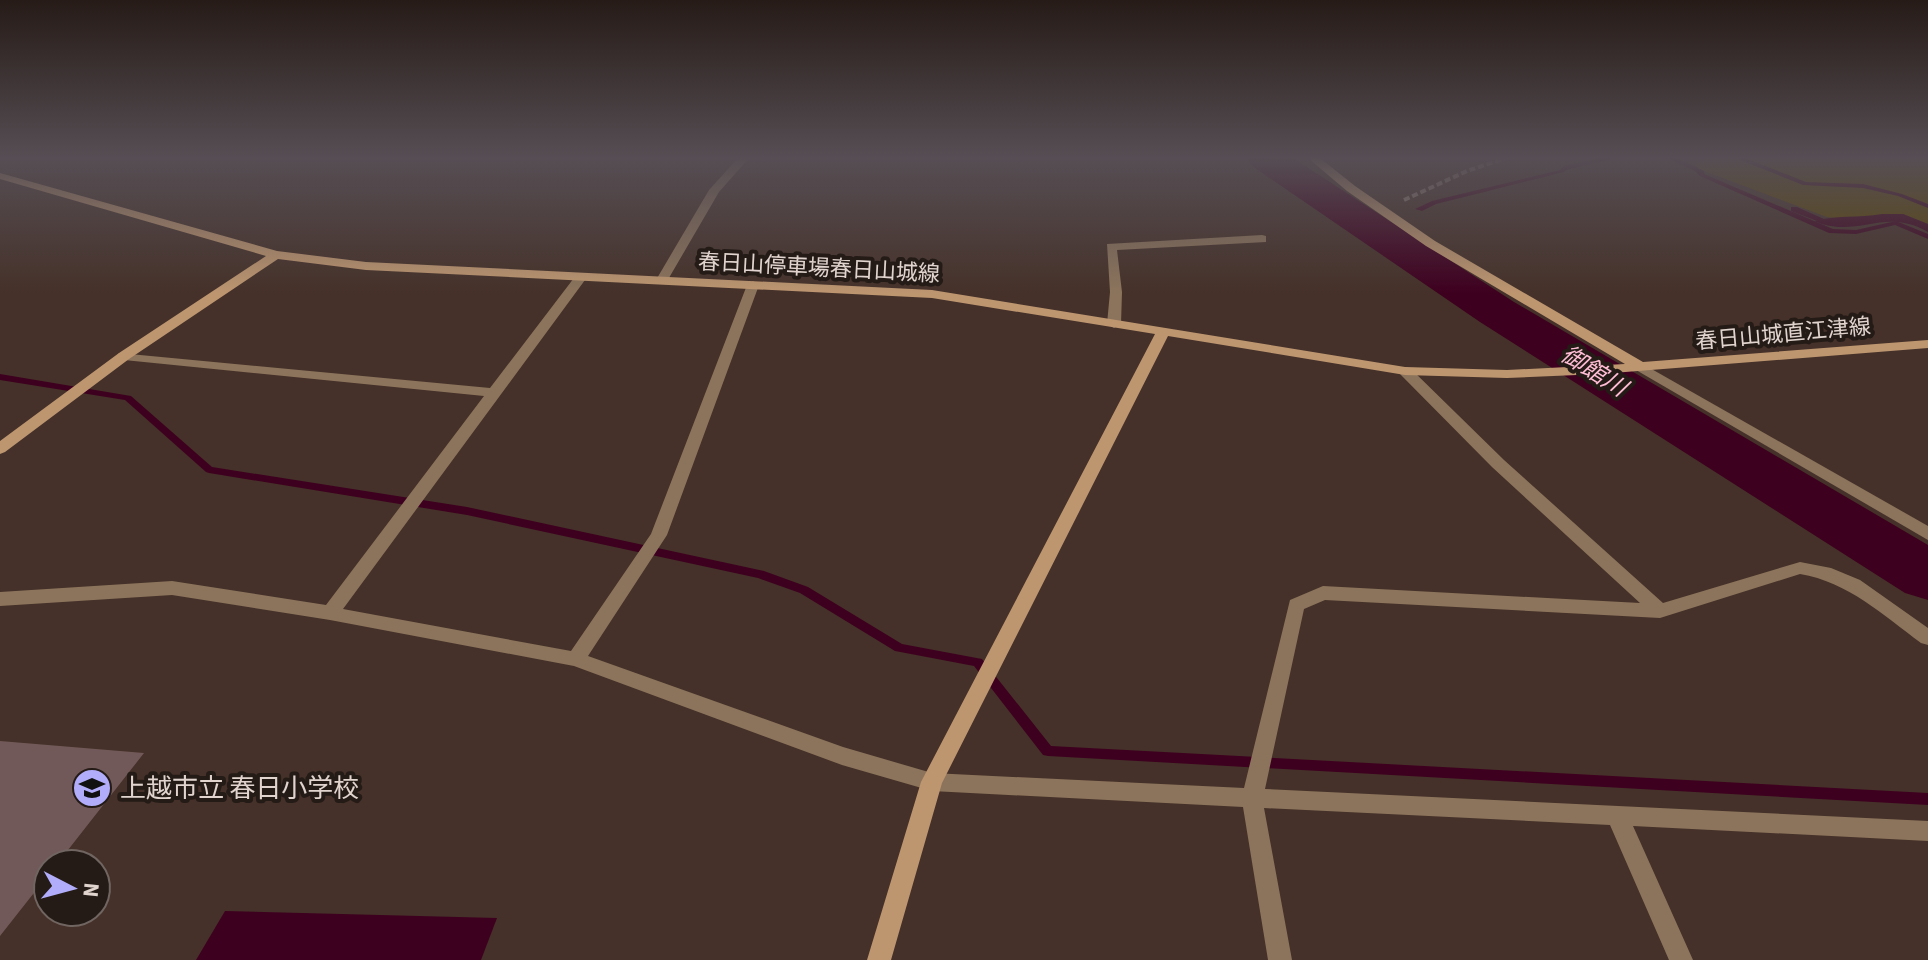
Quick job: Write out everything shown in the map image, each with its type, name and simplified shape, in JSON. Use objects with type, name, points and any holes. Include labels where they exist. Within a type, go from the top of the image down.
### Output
[{"type":"main road","name":"春日山停車場春日山城線","points":[[94,203],[276,255],[366,266],[932,294],[1405,371],[1507,374],[1641,367]]},
{"type":"main road","points":[[1370,203],[1458,260],[1641,367]]},
{"type":"main road","points":[[0,449],[124,356],[276,255]]},
{"type":"main road","points":[[879,960],[932,782],[1163,332]]},
{"type":"main road","name":"春日山城直江津線","points":[[1641,367],[1928,344]]},
{"type":"street","points":[[662,280],[707,203]]},
{"type":"street","points":[[1114,324],[1116,292],[1111,247],[1262,239]]},
{"type":"street","points":[[330,613],[581,277]]},
{"type":"street","points":[[576,659],[659,535],[753,285]]},
{"type":"street","points":[[124,356],[494,393]]},
{"type":"street","points":[[1641,367],[1928,534]]},
{"type":"street","points":[[1405,371],[1457,428],[1544,502],[1660,611]]},
{"type":"street","points":[[1280,960],[1252,799],[1296,605],[1323,593],[1660,611],[1800,568],[1825,572],[1854,585],[1928,638]]},
{"type":"street","points":[[0,599],[172,588],[330,613],[576,659],[842,756],[932,782],[1928,831]]},
{"type":"street","points":[[1617,816],[1681,960]]},
{"type":"path","points":[[1377,208],[1394,203]]},
{"type":"shaded area","points":[[1789,203],[1928,203],[1928,224],[1903,214],[1842,219],[1827,217]]},
{"type":"shaded area","points":[[1903,214],[1928,224],[1928,232],[1897,222],[1844,227],[1814,221],[1830,218]]},
{"type":"shaded area","points":[[225,911],[497,918],[481,960],[196,960]]},
{"type":"building","points":[[0,741],[144,753],[70,848],[32,848],[32,895],[0,936]]},
{"type":"waterway","name":"御館川","points":[[1333,203],[1497,312],[1928,576]]},
{"type":"waterway","points":[[1419,209],[1432,203]]},
{"type":"waterway","points":[[1767,203],[1832,231],[1856,232],[1896,223],[1928,237]]},
{"type":"waterway","points":[[1920,203],[1928,206]]},
{"type":"waterway","points":[[1794,209],[1820,219]]},
{"type":"waterway","points":[[0,377],[128,398],[209,470],[467,511],[760,574],[804,590],[899,648],[978,662],[1048,751],[1928,799]]},
{"type":"place","name":"上越市立 春日小学校","points":[[92,788]]}]
